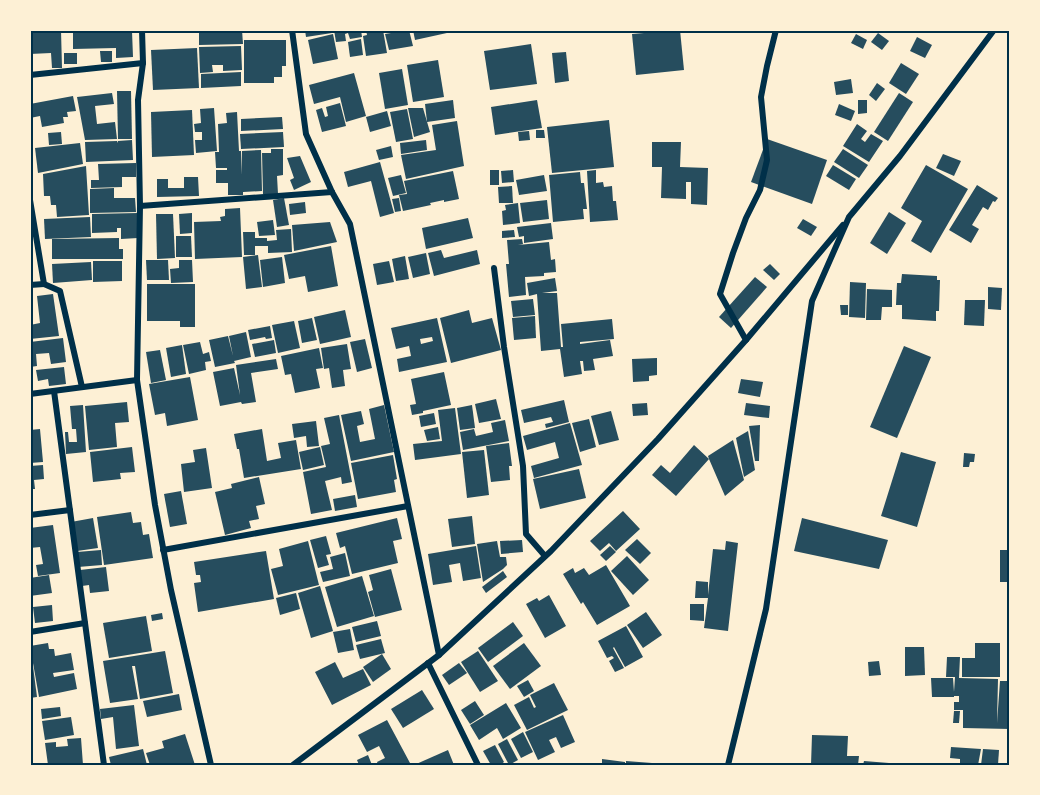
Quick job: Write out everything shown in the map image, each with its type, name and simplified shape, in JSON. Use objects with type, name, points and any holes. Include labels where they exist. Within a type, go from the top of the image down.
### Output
[{"type":"street","points":[[142,30],[143,63],[138,100],[140,206],[137,380],[163,550],[211,765]]},
{"type":"street","points":[[292,30],[306,134],[332,192],[350,224],[439,655]]},
{"type":"street","points":[[747,340],[720,294],[746,218],[760,190],[767,160],[761,97],[776,30]]},
{"type":"street","points":[[292,765],[439,655],[545,556],[658,439],[747,340],[900,156],[994,30]]},
{"type":"street","points":[[30,75],[143,63]]},
{"type":"street","points":[[140,206],[332,192]]},
{"type":"street","points":[[30,200],[44,284]]},
{"type":"street","points":[[728,765],[766,609],[812,301],[849,217]]},
{"type":"street","points":[[494,268],[523,466],[526,534],[545,556]]},
{"type":"street","points":[[30,285],[44,284],[60,291],[82,387]]},
{"type":"street","points":[[30,394],[137,380]]},
{"type":"street","points":[[54,391],[104,765]]},
{"type":"street","points":[[163,550],[408,506]]},
{"type":"street","points":[[30,515],[70,510]]},
{"type":"street","points":[[30,632],[85,623]]},
{"type":"street","points":[[428,663],[478,765]]},
{"type":"building","points":[[30,30],[61,30],[62,68],[52,68],[51,53],[30,54]]},
{"type":"building","points":[[89,30],[132,31],[133,57],[116,58],[116,48],[73,49],[73,32],[89,32]]},
{"type":"building","points":[[199,30],[242,30],[243,44],[199,45]]},
{"type":"building","points":[[305,30],[331,30],[332,33],[306,37]]},
{"type":"building","points":[[334,30],[361,30],[362,37],[350,39],[348,33],[345,34],[346,41],[336,42]]},
{"type":"building","points":[[366,30],[383,30],[387,53],[366,56],[363,36],[367,35]]},
{"type":"building","points":[[409,30],[413,46],[389,50],[385,34]]},
{"type":"building","points":[[413,30],[456,30],[456,31],[415,40]]},
{"type":"building","points":[[680,30],[684,70],[636,75],[632,34]]},
{"type":"building","points":[[878,33],[889,41],[882,50],[871,42]]},
{"type":"building","points":[[333,34],[338,59],[313,64],[308,40]]},
{"type":"building","points":[[856,34],[867,40],[863,49],[851,43]]},
{"type":"building","points":[[917,37],[932,45],[925,58],[910,51]]},
{"type":"building","points":[[361,39],[363,55],[350,57],[348,42]]},
{"type":"building","points":[[244,40],[286,40],[286,66],[282,66],[282,77],[274,77],[274,83],[244,83]]},
{"type":"building","points":[[531,44],[537,84],[490,90],[484,51]]},
{"type":"building","points":[[241,46],[242,70],[223,71],[223,65],[212,65],[213,72],[200,73],[199,47]]},
{"type":"building","points":[[197,48],[199,88],[153,90],[151,50]]},
{"type":"building","points":[[100,51],[112,51],[112,62],[101,62]]},
{"type":"building","points":[[566,52],[569,81],[555,83],[552,53]]},
{"type":"building","points":[[64,53],[77,53],[77,64],[64,64]]},
{"type":"building","points":[[438,60],[444,97],[413,102],[407,65]]},
{"type":"building","points":[[901,63],[919,74],[906,94],[889,83]]},
{"type":"building","points":[[402,69],[408,105],[385,109],[379,73]]},
{"type":"building","points":[[241,72],[241,86],[201,88],[201,74]]},
{"type":"building","points":[[354,73],[366,116],[346,122],[340,97],[314,104],[309,85]]},
{"type":"building","points":[[851,79],[853,93],[836,95],[834,82]]},
{"type":"building","points":[[877,83],[885,89],[876,101],[869,95]]},
{"type":"building","points":[[117,91],[131,91],[132,139],[118,139]]},
{"type":"building","points":[[112,93],[114,104],[95,106],[97,124],[115,122],[117,139],[85,140],[77,97]]},
{"type":"building","points":[[899,93],[913,102],[888,141],[874,132]]},
{"type":"building","points":[[73,96],[76,111],[67,112],[68,117],[63,117],[64,123],[42,127],[40,116],[30,118],[30,104]]},
{"type":"building","points":[[453,100],[455,118],[427,122],[425,104]]},
{"type":"building","points":[[537,100],[542,128],[495,135],[491,107]]},
{"type":"building","points":[[858,100],[867,100],[867,113],[858,114]]},
{"type":"building","points":[[340,103],[346,126],[322,132],[316,110],[322,108],[325,117],[328,116],[326,107]]},
{"type":"building","points":[[839,104],[855,111],[851,121],[835,115]]},
{"type":"building","points":[[214,108],[217,151],[196,153],[195,140],[202,140],[202,132],[195,132],[194,124],[201,123],[200,109]]},
{"type":"building","points":[[408,108],[423,108],[430,132],[414,137]]},
{"type":"building","points":[[407,109],[413,139],[396,142],[390,112]]},
{"type":"building","points":[[192,110],[194,155],[152,157],[151,112]]},
{"type":"building","points":[[387,111],[391,126],[370,132],[366,117]]},
{"type":"building","points":[[237,112],[242,175],[242,151],[261,150],[262,191],[228,195],[228,183],[216,183],[216,170],[227,170],[227,168],[216,168],[215,152],[219,152],[218,124],[227,123],[226,113]]},
{"type":"building","points":[[282,117],[283,129],[241,131],[241,119]]},
{"type":"building","points":[[609,120],[614,167],[552,173],[547,127]]},
{"type":"building","points":[[457,121],[464,166],[406,179],[401,155],[436,150],[432,125]]},
{"type":"building","points":[[857,124],[867,131],[861,139],[865,142],[871,134],[883,141],[869,162],[843,146]]},
{"type":"building","points":[[536,130],[544,130],[545,138],[536,138]]},
{"type":"building","points":[[529,131],[530,140],[519,141],[518,132]]},
{"type":"building","points":[[61,132],[62,144],[49,145],[48,133]]},
{"type":"building","points":[[283,132],[284,147],[241,149],[240,134]]},
{"type":"building","points":[[767,139],[827,160],[812,204],[751,182]]},
{"type":"building","points":[[132,140],[133,160],[86,162],[85,142],[117,141],[117,143]]},
{"type":"building","points":[[426,140],[427,150],[401,154],[400,143]]},
{"type":"building","points":[[652,142],[681,142],[680,167],[708,168],[707,205],[691,204],[691,182],[686,182],[686,199],[661,198],[662,167],[652,167]]},
{"type":"building","points":[[80,143],[83,164],[38,173],[35,148]]},
{"type":"building","points":[[391,146],[393,157],[379,160],[376,150]]},
{"type":"building","points":[[271,149],[283,149],[283,175],[277,176],[278,194],[263,194],[262,153],[271,153]]},
{"type":"building","points":[[843,149],[868,165],[859,178],[834,162]]},
{"type":"building","points":[[943,154],[961,161],[954,176],[936,168]]},
{"type":"building","points":[[300,156],[311,182],[294,190],[290,180],[294,178],[287,158]]},
{"type":"building","points":[[380,162],[394,213],[380,217],[371,181],[348,187],[344,172]]},
{"type":"building","points":[[136,163],[136,177],[122,177],[122,187],[91,188],[91,180],[99,180],[98,164]]},
{"type":"building","points":[[833,165],[856,179],[849,190],[826,176]]},
{"type":"building","points":[[926,165],[968,189],[931,253],[911,241],[922,221],[901,208]]},
{"type":"building","points":[[86,166],[89,215],[57,217],[56,205],[51,205],[50,196],[44,196],[43,174]]},
{"type":"building","points":[[490,170],[499,170],[499,185],[490,185]]},
{"type":"building","points":[[513,170],[514,182],[502,183],[501,171]]},
{"type":"building","points":[[596,170],[596,183],[603,182],[604,187],[612,186],[618,220],[590,222],[587,171]]},
{"type":"building","points":[[453,171],[459,199],[430,203],[431,205],[403,211],[399,195],[407,194],[404,181]]},
{"type":"building","points":[[580,172],[581,183],[584,183],[587,209],[583,209],[584,219],[553,222],[549,175]]},
{"type":"building","points":[[401,175],[406,193],[393,196],[388,178]]},
{"type":"building","points":[[544,175],[547,191],[519,195],[516,180]]},
{"type":"building","points":[[184,177],[198,177],[199,196],[157,197],[157,179],[168,179],[168,188],[184,188]]},
{"type":"building","points":[[977,185],[998,198],[995,202],[993,201],[988,210],[983,207],[972,225],[979,229],[971,243],[949,230]]},
{"type":"building","points":[[512,186],[513,203],[499,203],[498,187]]},
{"type":"building","points":[[114,188],[114,198],[135,198],[136,212],[90,213],[90,189]]},
{"type":"building","points":[[284,198],[289,225],[277,227],[273,200]]},
{"type":"building","points":[[399,198],[401,211],[395,212],[392,199]]},
{"type":"building","points":[[547,200],[549,219],[523,222],[520,203]]},
{"type":"building","points":[[305,202],[306,213],[290,215],[289,204]]},
{"type":"building","points":[[518,203],[520,223],[503,225],[502,211],[506,210],[505,205]]},
{"type":"building","points":[[240,208],[242,257],[195,259],[194,222],[221,221],[220,217],[225,216],[225,209]]},
{"type":"building","points":[[889,212],[906,223],[887,254],[870,243]]},
{"type":"building","points":[[138,213],[138,238],[121,239],[121,228],[117,228],[117,232],[92,233],[92,214]]},
{"type":"building","points":[[192,213],[192,233],[180,234],[179,214]]},
{"type":"building","points":[[156,214],[173,214],[175,258],[157,259]]},
{"type":"building","points":[[90,217],[91,237],[45,239],[44,219]]},
{"type":"building","points":[[468,218],[473,238],[426,249],[422,228]]},
{"type":"building","points":[[803,219],[817,227],[811,236],[797,228]]},
{"type":"building","points":[[273,220],[275,235],[259,236],[257,222]]},
{"type":"building","points":[[330,222],[337,242],[294,251],[292,225]]},
{"type":"building","points":[[551,223],[553,239],[524,243],[524,236],[519,237],[517,227]]},
{"type":"building","points":[[291,229],[292,252],[268,253],[268,246],[255,246],[255,255],[244,255],[243,232],[255,232],[255,238],[267,238],[267,241],[277,240],[276,230]]},
{"type":"building","points":[[514,230],[515,237],[502,238],[502,231]]},
{"type":"building","points":[[176,236],[191,236],[192,257],[176,257]]},
{"type":"building","points":[[119,238],[119,249],[123,249],[123,259],[52,259],[52,239]]},
{"type":"building","points":[[522,239],[523,244],[518,245],[549,242],[551,260],[555,259],[556,272],[544,273],[544,276],[525,277],[526,295],[509,297],[506,264],[509,264],[507,240]]},
{"type":"building","points":[[331,246],[338,286],[308,292],[305,276],[289,279],[284,255]]},
{"type":"building","points":[[441,250],[444,258],[477,250],[480,264],[434,276],[428,253]]},
{"type":"building","points":[[426,253],[430,274],[413,278],[408,257]]},
{"type":"building","points":[[258,255],[262,287],[246,289],[243,257]]},
{"type":"building","points":[[405,256],[409,279],[396,281],[392,259]]},
{"type":"building","points":[[282,257],[285,283],[263,287],[260,260]]},
{"type":"building","points":[[146,260],[168,260],[169,280],[147,280]]},
{"type":"building","points":[[179,260],[192,260],[193,282],[171,283],[170,269],[179,268]]},
{"type":"building","points":[[93,261],[122,261],[122,281],[93,282]]},
{"type":"building","points":[[389,261],[394,282],[377,285],[373,264]]},
{"type":"building","points":[[91,262],[92,280],[53,283],[52,264]]},
{"type":"building","points":[[770,264],[780,274],[774,280],[763,270]]},
{"type":"building","points":[[902,274],[937,276],[937,280],[940,280],[939,311],[936,311],[936,321],[902,319],[902,305],[896,305],[897,283],[901,283]]},
{"type":"building","points":[[755,277],[767,287],[731,328],[719,317]]},
{"type":"building","points":[[555,278],[557,291],[542,293],[557,293],[561,347],[563,347],[561,324],[612,319],[614,339],[580,342],[580,344],[610,340],[613,356],[593,359],[595,370],[584,371],[583,361],[580,361],[582,374],[564,377],[560,349],[541,351],[537,294],[529,296],[527,283]]},
{"type":"building","points":[[850,282],[866,283],[865,318],[849,317]]},
{"type":"building","points":[[147,284],[195,284],[195,327],[180,327],[180,321],[147,321]]},
{"type":"building","points":[[988,287],[1002,288],[1001,310],[988,309]]},
{"type":"building","points":[[867,289],[892,290],[892,307],[882,307],[881,320],[866,320]]},
{"type":"building","points":[[53,294],[59,336],[30,339],[30,325],[40,323],[37,296]]},
{"type":"building","points":[[533,299],[535,315],[513,317],[511,301]]},
{"type":"building","points":[[965,300],[985,300],[984,326],[964,325]]},
{"type":"building","points":[[840,305],[848,305],[848,315],[841,315]]},
{"type":"building","points":[[345,310],[351,337],[320,344],[314,317]]},
{"type":"building","points":[[469,310],[472,323],[492,318],[501,350],[451,363],[440,318]]},
{"type":"building","points":[[535,316],[536,338],[514,340],[512,318]]},
{"type":"building","points":[[312,318],[317,340],[302,343],[298,321]]},
{"type":"building","points":[[437,318],[447,362],[399,372],[397,359],[411,356],[409,346],[396,349],[391,328]],"holes":[[[432,337],[433,341],[421,344],[420,339]]]},
{"type":"building","points":[[294,321],[300,348],[278,353],[272,325]]},
{"type":"building","points":[[270,326],[272,338],[250,340],[248,330]]},
{"type":"building","points":[[246,332],[251,357],[215,367],[209,340],[228,336],[233,356],[229,336]]},
{"type":"building","points":[[63,338],[66,362],[51,364],[49,353],[36,354],[37,366],[30,367],[30,342]]},
{"type":"building","points":[[365,339],[372,368],[357,372],[350,342]]},
{"type":"building","points":[[274,340],[276,353],[255,357],[252,344]]},
{"type":"building","points":[[200,342],[203,354],[209,352],[211,361],[205,362],[206,370],[189,374],[183,345]]},
{"type":"building","points":[[347,344],[351,369],[343,370],[345,386],[332,388],[329,368],[324,369],[321,348]]},
{"type":"building","points":[[182,345],[186,374],[171,377],[166,348]]},
{"type":"building","points":[[904,346],[931,357],[897,438],[870,427]]},
{"type":"building","points":[[319,348],[323,368],[316,369],[320,388],[295,393],[291,374],[285,375],[281,356]]},
{"type":"building","points":[[160,350],[166,380],[151,383],[146,352]]},
{"type":"building","points":[[657,358],[657,375],[649,376],[649,381],[633,382],[632,359]]},
{"type":"building","points":[[276,359],[278,369],[251,373],[256,402],[220,406],[213,372],[234,368],[240,395],[236,365]]},
{"type":"building","points":[[64,367],[66,384],[49,386],[48,379],[38,381],[36,370]]},
{"type":"building","points":[[444,372],[451,405],[412,415],[410,405],[416,404],[411,379]]},
{"type":"building","points":[[190,377],[198,420],[167,426],[165,413],[155,415],[149,384]]},
{"type":"building","points":[[741,379],[763,382],[760,397],[738,393]]},
{"type":"building","points":[[496,399],[501,419],[479,423],[475,404]]},
{"type":"building","points":[[564,400],[569,422],[546,428],[545,424],[553,422],[551,417],[524,423],[521,410]]},
{"type":"building","points":[[127,402],[129,422],[115,423],[117,447],[89,450],[85,406]]},
{"type":"building","points":[[647,403],[648,415],[633,416],[632,404]]},
{"type":"building","points":[[746,403],[770,406],[769,418],[744,415]]},
{"type":"building","points":[[83,405],[86,452],[66,454],[65,432],[68,432],[69,442],[77,442],[76,429],[72,429],[70,406]]},
{"type":"building","points":[[384,405],[394,452],[351,461],[341,415],[361,411],[364,424],[357,426],[360,442],[375,439],[369,409]]},
{"type":"building","points":[[472,405],[475,428],[460,430],[457,408]]},
{"type":"building","points":[[455,408],[461,454],[415,460],[413,444],[442,441],[438,410]]},
{"type":"building","points":[[611,411],[619,440],[599,445],[591,416]]},
{"type":"building","points":[[434,413],[436,424],[421,427],[419,416]]},
{"type":"building","points":[[339,415],[352,482],[342,484],[341,477],[325,481],[332,510],[311,514],[303,472],[326,467],[321,446],[330,444],[324,418]]},
{"type":"building","points":[[589,419],[596,447],[580,452],[572,423]]},
{"type":"building","points":[[505,420],[509,441],[463,450],[460,432],[474,429],[476,436],[493,432],[491,423]]},
{"type":"building","points":[[316,421],[319,446],[307,447],[306,436],[294,438],[292,424]]},
{"type":"building","points":[[570,423],[582,465],[534,478],[531,466],[559,458],[555,442],[527,450],[523,436]]},
{"type":"building","points":[[760,425],[759,461],[755,461],[749,426]]},
{"type":"building","points":[[438,427],[440,439],[427,441],[424,430]]},
{"type":"building","points":[[40,429],[43,462],[30,463],[30,430]]},
{"type":"building","points":[[262,429],[267,461],[281,458],[278,443],[296,440],[301,469],[244,478],[234,434]]},
{"type":"building","points":[[748,431],[755,470],[744,477],[736,438]]},
{"type":"building","points":[[733,440],[744,480],[725,496],[708,456]]},
{"type":"building","points":[[509,443],[512,466],[509,466],[510,480],[491,482],[486,446]]},
{"type":"building","points":[[694,445],[709,459],[676,496],[652,475],[661,465],[670,473]]},
{"type":"building","points":[[132,447],[135,472],[120,473],[121,479],[93,482],[90,452]]},
{"type":"building","points":[[320,447],[324,465],[303,470],[299,452]]},
{"type":"building","points":[[206,448],[212,488],[184,492],[181,464],[195,462],[193,450]]},
{"type":"building","points":[[484,450],[489,495],[467,498],[462,452]]},
{"type":"building","points":[[901,452],[936,462],[917,527],[881,516]]},
{"type":"building","points":[[964,453],[975,454],[974,462],[970,462],[969,467],[963,467]]},
{"type":"building","points":[[393,455],[397,479],[394,480],[396,492],[358,499],[351,463]]},
{"type":"building","points":[[43,465],[44,479],[34,480],[35,489],[30,489],[30,466]]},
{"type":"building","points":[[579,469],[586,498],[540,509],[533,479]]},
{"type":"building","points":[[259,477],[265,504],[256,506],[259,519],[249,521],[251,528],[225,535],[215,492],[232,488],[231,484]]},
{"type":"building","points":[[181,491],[187,524],[170,527],[164,494]]},
{"type":"building","points":[[355,495],[357,507],[335,511],[333,499]]},
{"type":"building","points":[[623,511],[640,529],[616,551],[609,543],[600,551],[590,541]]},
{"type":"building","points":[[131,512],[133,523],[141,522],[143,535],[149,534],[153,558],[104,565],[97,517]]},
{"type":"building","points":[[472,516],[475,544],[452,547],[448,519]]},
{"type":"building","points":[[93,518],[98,548],[77,551],[71,522]]},
{"type":"building","points":[[397,518],[402,539],[393,541],[398,563],[352,574],[345,546],[340,548],[336,533]]},
{"type":"building","points":[[802,518],[888,540],[879,569],[794,551]]},
{"type":"building","points":[[53,525],[60,573],[38,576],[36,565],[43,564],[40,547],[30,548],[30,528]]},
{"type":"building","points":[[326,536],[331,554],[326,555],[329,565],[318,568],[310,540]]},
{"type":"building","points":[[637,539],[651,553],[640,564],[625,550]]},
{"type":"building","points":[[522,540],[523,552],[501,554],[500,541]]},
{"type":"building","points":[[308,541],[319,585],[278,595],[271,569],[283,566],[279,549]]},
{"type":"building","points":[[497,541],[500,557],[506,557],[507,565],[483,582],[477,544]]},
{"type":"building","points":[[726,541],[738,543],[728,631],[704,628],[708,598],[695,598],[696,581],[708,582],[708,595],[713,549],[725,550]]},
{"type":"building","points":[[476,546],[481,578],[463,581],[460,563],[449,565],[452,582],[433,585],[428,554]]},
{"type":"building","points":[[610,546],[616,552],[606,561],[600,555]]},
{"type":"building","points":[[101,550],[102,565],[78,567],[77,552]]},
{"type":"building","points":[[1000,550],[1010,550],[1010,582],[1000,582]]},
{"type":"building","points":[[266,551],[274,599],[198,612],[194,583],[201,582],[200,575],[196,575],[194,562]]},
{"type":"building","points":[[345,553],[350,576],[323,582],[320,572],[333,569],[330,557]]},
{"type":"building","points":[[627,556],[649,580],[633,595],[611,571]]},
{"type":"building","points":[[606,565],[630,606],[597,625],[563,574],[573,568],[575,573],[584,568],[589,575]]},
{"type":"building","points":[[106,567],[109,591],[90,593],[89,585],[82,586],[80,570]]},
{"type":"building","points":[[391,569],[402,610],[375,617],[368,592],[373,590],[369,575]]},
{"type":"building","points":[[503,571],[507,577],[486,593],[482,587]]},
{"type":"building","points":[[49,575],[52,593],[30,596],[30,578]]},
{"type":"building","points":[[362,576],[374,616],[337,627],[325,587]]},
{"type":"building","points":[[320,586],[333,631],[311,638],[298,593]]},
{"type":"building","points":[[296,593],[300,609],[280,615],[276,598]]},
{"type":"building","points":[[549,595],[566,626],[545,638],[526,604],[537,598],[539,601]]},
{"type":"building","points":[[690,604],[704,604],[704,621],[690,620]]},
{"type":"building","points":[[52,605],[53,621],[35,623],[33,607]]},
{"type":"building","points":[[646,612],[662,635],[643,648],[627,625]]},
{"type":"building","points":[[162,613],[163,619],[152,621],[151,615]]},
{"type":"building","points":[[146,616],[152,651],[109,658],[103,623]]},
{"type":"building","points":[[377,621],[381,636],[356,642],[352,627]]},
{"type":"building","points":[[513,622],[523,636],[488,662],[478,648]]},
{"type":"building","points":[[626,626],[643,657],[625,667],[614,647],[624,668],[615,672],[609,661],[614,658],[612,656],[607,658],[598,641]]},
{"type":"building","points":[[350,629],[354,650],[338,653],[333,632]]},
{"type":"building","points":[[381,639],[385,653],[360,659],[356,645]]},
{"type":"building","points":[[48,643],[49,649],[54,649],[55,656],[71,653],[74,670],[53,673],[54,677],[74,673],[77,689],[39,697],[30,646]]},
{"type":"building","points":[[524,643],[541,666],[510,689],[493,666]]},
{"type":"building","points":[[975,643],[1000,643],[1000,677],[962,677],[962,658],[975,658]]},
{"type":"building","points":[[905,647],[924,647],[925,675],[905,676]]},
{"type":"building","points":[[165,651],[173,693],[140,699],[135,666],[132,666],[138,699],[110,703],[103,661]]},
{"type":"building","points":[[478,651],[498,681],[480,692],[461,662]]},
{"type":"building","points":[[382,654],[391,669],[373,682],[363,667]]},
{"type":"building","points":[[947,657],[960,657],[959,678],[998,679],[997,723],[1000,681],[1010,681],[1010,729],[963,728],[963,710],[954,710],[954,702],[959,702],[959,696],[932,697],[931,678],[953,678],[954,692],[955,677],[946,677]]},
{"type":"building","points":[[879,661],[881,675],[869,676],[868,662]]},
{"type":"building","points":[[335,662],[343,678],[363,669],[371,685],[332,705],[315,672]]},
{"type":"building","points":[[459,663],[467,673],[449,685],[442,675]]},
{"type":"building","points":[[30,666],[33,666],[37,697],[30,698]]},
{"type":"building","points":[[528,680],[534,691],[524,697],[517,686]]},
{"type":"building","points":[[554,683],[568,710],[527,730],[514,705],[529,697],[534,708],[536,707],[530,695]]},
{"type":"building","points":[[422,690],[434,709],[403,728],[391,709]]},
{"type":"building","points":[[179,694],[182,710],[147,717],[143,701]]},
{"type":"building","points":[[475,701],[484,715],[470,724],[461,710]]},
{"type":"building","points":[[506,703],[521,728],[503,739],[497,728],[479,740],[470,725]]},
{"type":"building","points":[[134,705],[139,746],[116,749],[113,717],[101,719],[100,709]]},
{"type":"building","points":[[60,707],[61,716],[42,719],[41,709]]},
{"type":"building","points":[[954,711],[960,711],[959,723],[953,723]]},
{"type":"building","points":[[563,715],[575,742],[561,748],[556,737],[549,740],[555,752],[538,760],[525,732]]},
{"type":"building","points":[[71,717],[74,735],[45,740],[42,721]]},
{"type":"building","points":[[387,720],[410,763],[406,765],[378,765],[377,762],[385,758],[379,746],[367,752],[358,735]]},
{"type":"building","points":[[523,732],[533,752],[521,758],[511,739]]},
{"type":"building","points":[[185,734],[195,765],[150,765],[146,753],[164,748],[162,741]]},
{"type":"building","points":[[812,735],[848,736],[847,756],[859,756],[858,765],[811,765]]},
{"type":"building","points":[[81,738],[83,765],[48,765],[45,743],[56,742],[56,747],[68,746],[67,739]]},
{"type":"building","points":[[507,739],[518,760],[509,765],[498,744]]},
{"type":"building","points":[[495,745],[504,762],[500,765],[491,765],[483,751]]},
{"type":"building","points":[[951,747],[981,749],[978,765],[960,765],[960,759],[950,758]]},
{"type":"building","points":[[143,749],[147,765],[111,765],[109,757]]},
{"type":"building","points":[[983,749],[999,750],[998,765],[981,765]]},
{"type":"building","points":[[448,750],[454,765],[414,765]]},
{"type":"building","points":[[368,755],[372,765],[359,765],[357,760]]},
{"type":"building","points":[[602,759],[625,762],[625,765],[602,765]]},
{"type":"building","points":[[626,761],[652,763],[652,765],[626,765]]},
{"type":"building","points":[[864,761],[889,763],[889,765],[863,765]]}]
